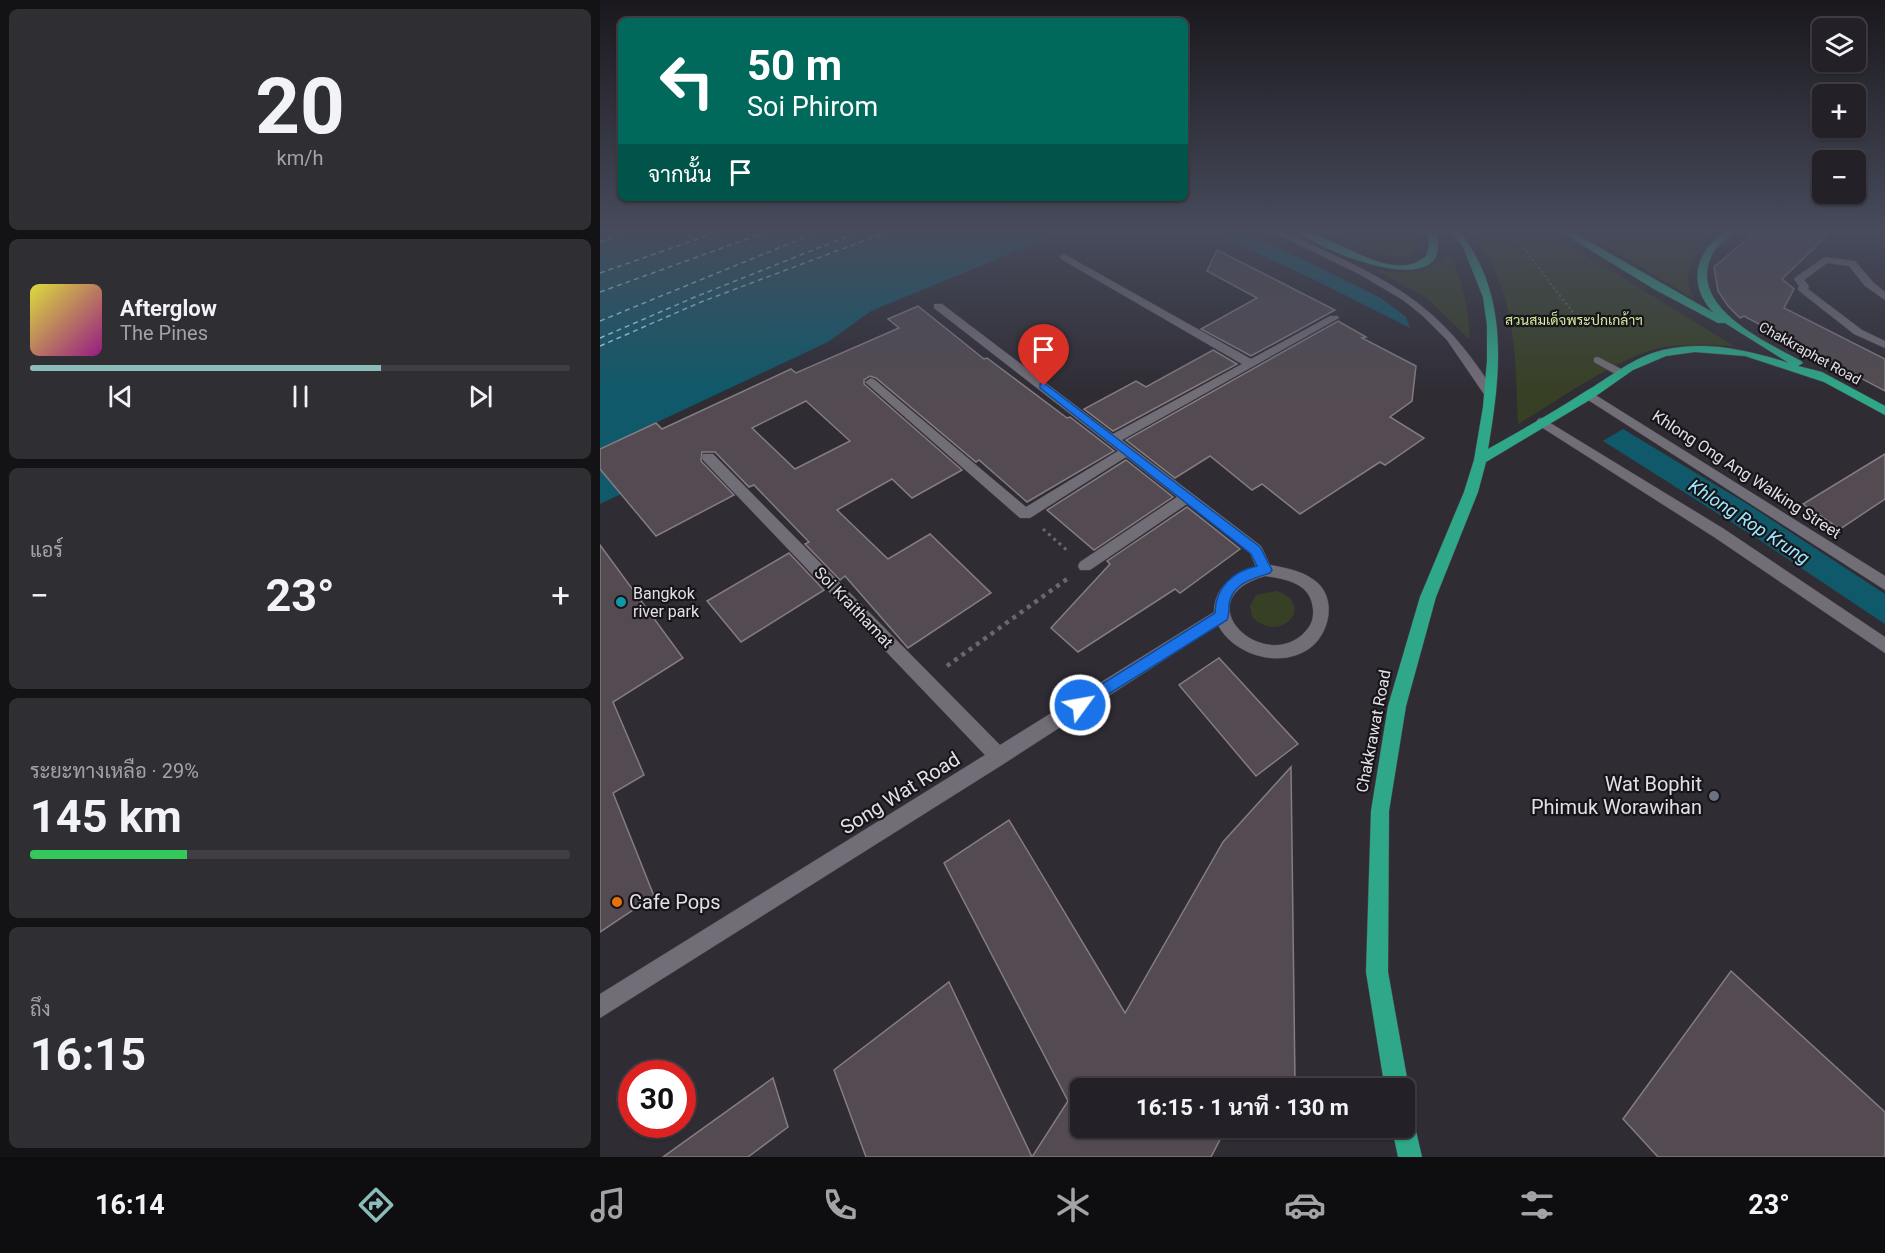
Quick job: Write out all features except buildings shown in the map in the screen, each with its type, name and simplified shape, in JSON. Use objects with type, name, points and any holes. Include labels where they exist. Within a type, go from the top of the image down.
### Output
[{"type":"main road","name":"Chakkrawat Road","points":[[1395,1078],[1377,972],[1380,811],[1397,706],[1428,597],[1471,492],[1480,460],[1490,394],[1492,325],[1488,297],[1482,283]]},
{"type":"main road","points":[[1651,283],[1738,330]]},
{"type":"main road","name":"Chakkraphet Road","points":[[1701,283],[1712,305],[1738,330],[1885,411]]},
{"type":"main road","points":[[1480,460],[1586,397],[1621,373],[1665,353],[1724,350],[1746,353],[1826,379]]},
{"type":"main road","points":[[1406,1138],[1410,1157]]},
{"type":"street","points":[[1109,283],[1251,364]]},
{"type":"street","points":[[1382,283],[1410,300],[1444,330],[1490,394]]},
{"type":"street","points":[[1801,283],[1804,286],[1803,290],[1858,332],[1885,345]]},
{"type":"street","points":[[1868,283],[1885,297]]},
{"type":"street","points":[[938,306],[1256,550],[1265,570]]},
{"type":"street","points":[[1114,439],[1334,318]]},
{"type":"street","points":[[1598,360],[1621,373]]},
{"type":"street","points":[[871,382],[1025,514],[1128,450]]},
{"type":"street","name":"Khlong Ong Ang Walking Street","points":[[1586,397],[1885,584]]},
{"type":"street","points":[[1547,419],[1719,532],[1885,646]]},
{"type":"street","name":"Soi Kraithamat","points":[[708,457],[999,757]]},
{"type":"street","points":[[1085,566],[1187,497]]},
{"type":"street","points":[[1265,570],[1281,570],[1297,575],[1310,583],[1319,594],[1323,608],[1322,621],[1315,634],[1303,644],[1288,650],[1261,650],[1238,640],[1227,629],[1222,615],[1222,602],[1228,590],[1237,580],[1251,573],[1265,570]]},
{"type":"street","name":"Song Wat Road","points":[[600,1007],[1222,615]]},
{"type":"path","points":[[1549,283],[1573,312]]},
{"type":"path","points":[[927,681],[1085,566],[1025,514]]},
{"type":"green space","points":[[1400,283],[1461,283],[1470,337],[1468,338],[1427,298]]},
{"type":"green space","name":"สวนสมเด็จพระปกเกล้าฯ","points":[[1499,283],[1631,283],[1734,346],[1694,345],[1655,349],[1603,372],[1518,424],[1514,346],[1505,299]]},
{"type":"green space","points":[[1668,283],[1688,283],[1694,299]]},
{"type":"green space","points":[[1277,591],[1290,599],[1294,605],[1294,614],[1290,620],[1274,627],[1263,624],[1252,617],[1250,606],[1256,595]]},
{"type":"water","points":[[600,283],[939,283],[871,311],[828,342],[600,449]]},
{"type":"water","points":[[1321,283],[1350,283],[1381,298],[1406,317],[1410,328]]},
{"type":"water","name":"Khlong Rop Krung","points":[[1623,429],[1749,505],[1885,594],[1885,624],[1758,539],[1603,441]]},
{"type":"water","points":[[600,468],[621,494],[600,504]]},
{"type":"ferry route","points":[[600,292],[625,283]]},
{"type":"ferry route","points":[[600,321],[693,283]]},
{"type":"ferry route","points":[[600,338],[730,283]]},
{"type":"ferry route","points":[[600,346],[701,302],[752,283]]},
{"type":"place","name":"Bangkok river park","points":[[621,602]]},
{"type":"place","name":"Wat Bophit Phimuk Worawihan","points":[[1714,796]]},
{"type":"place","name":"Cafe Pops","points":[[617,902]]},
{"type":"route","points":[[1044,386],[1256,550],[1265,570],[1251,573],[1237,580],[1228,590],[1222,602],[1222,615],[1080,705]]}]
